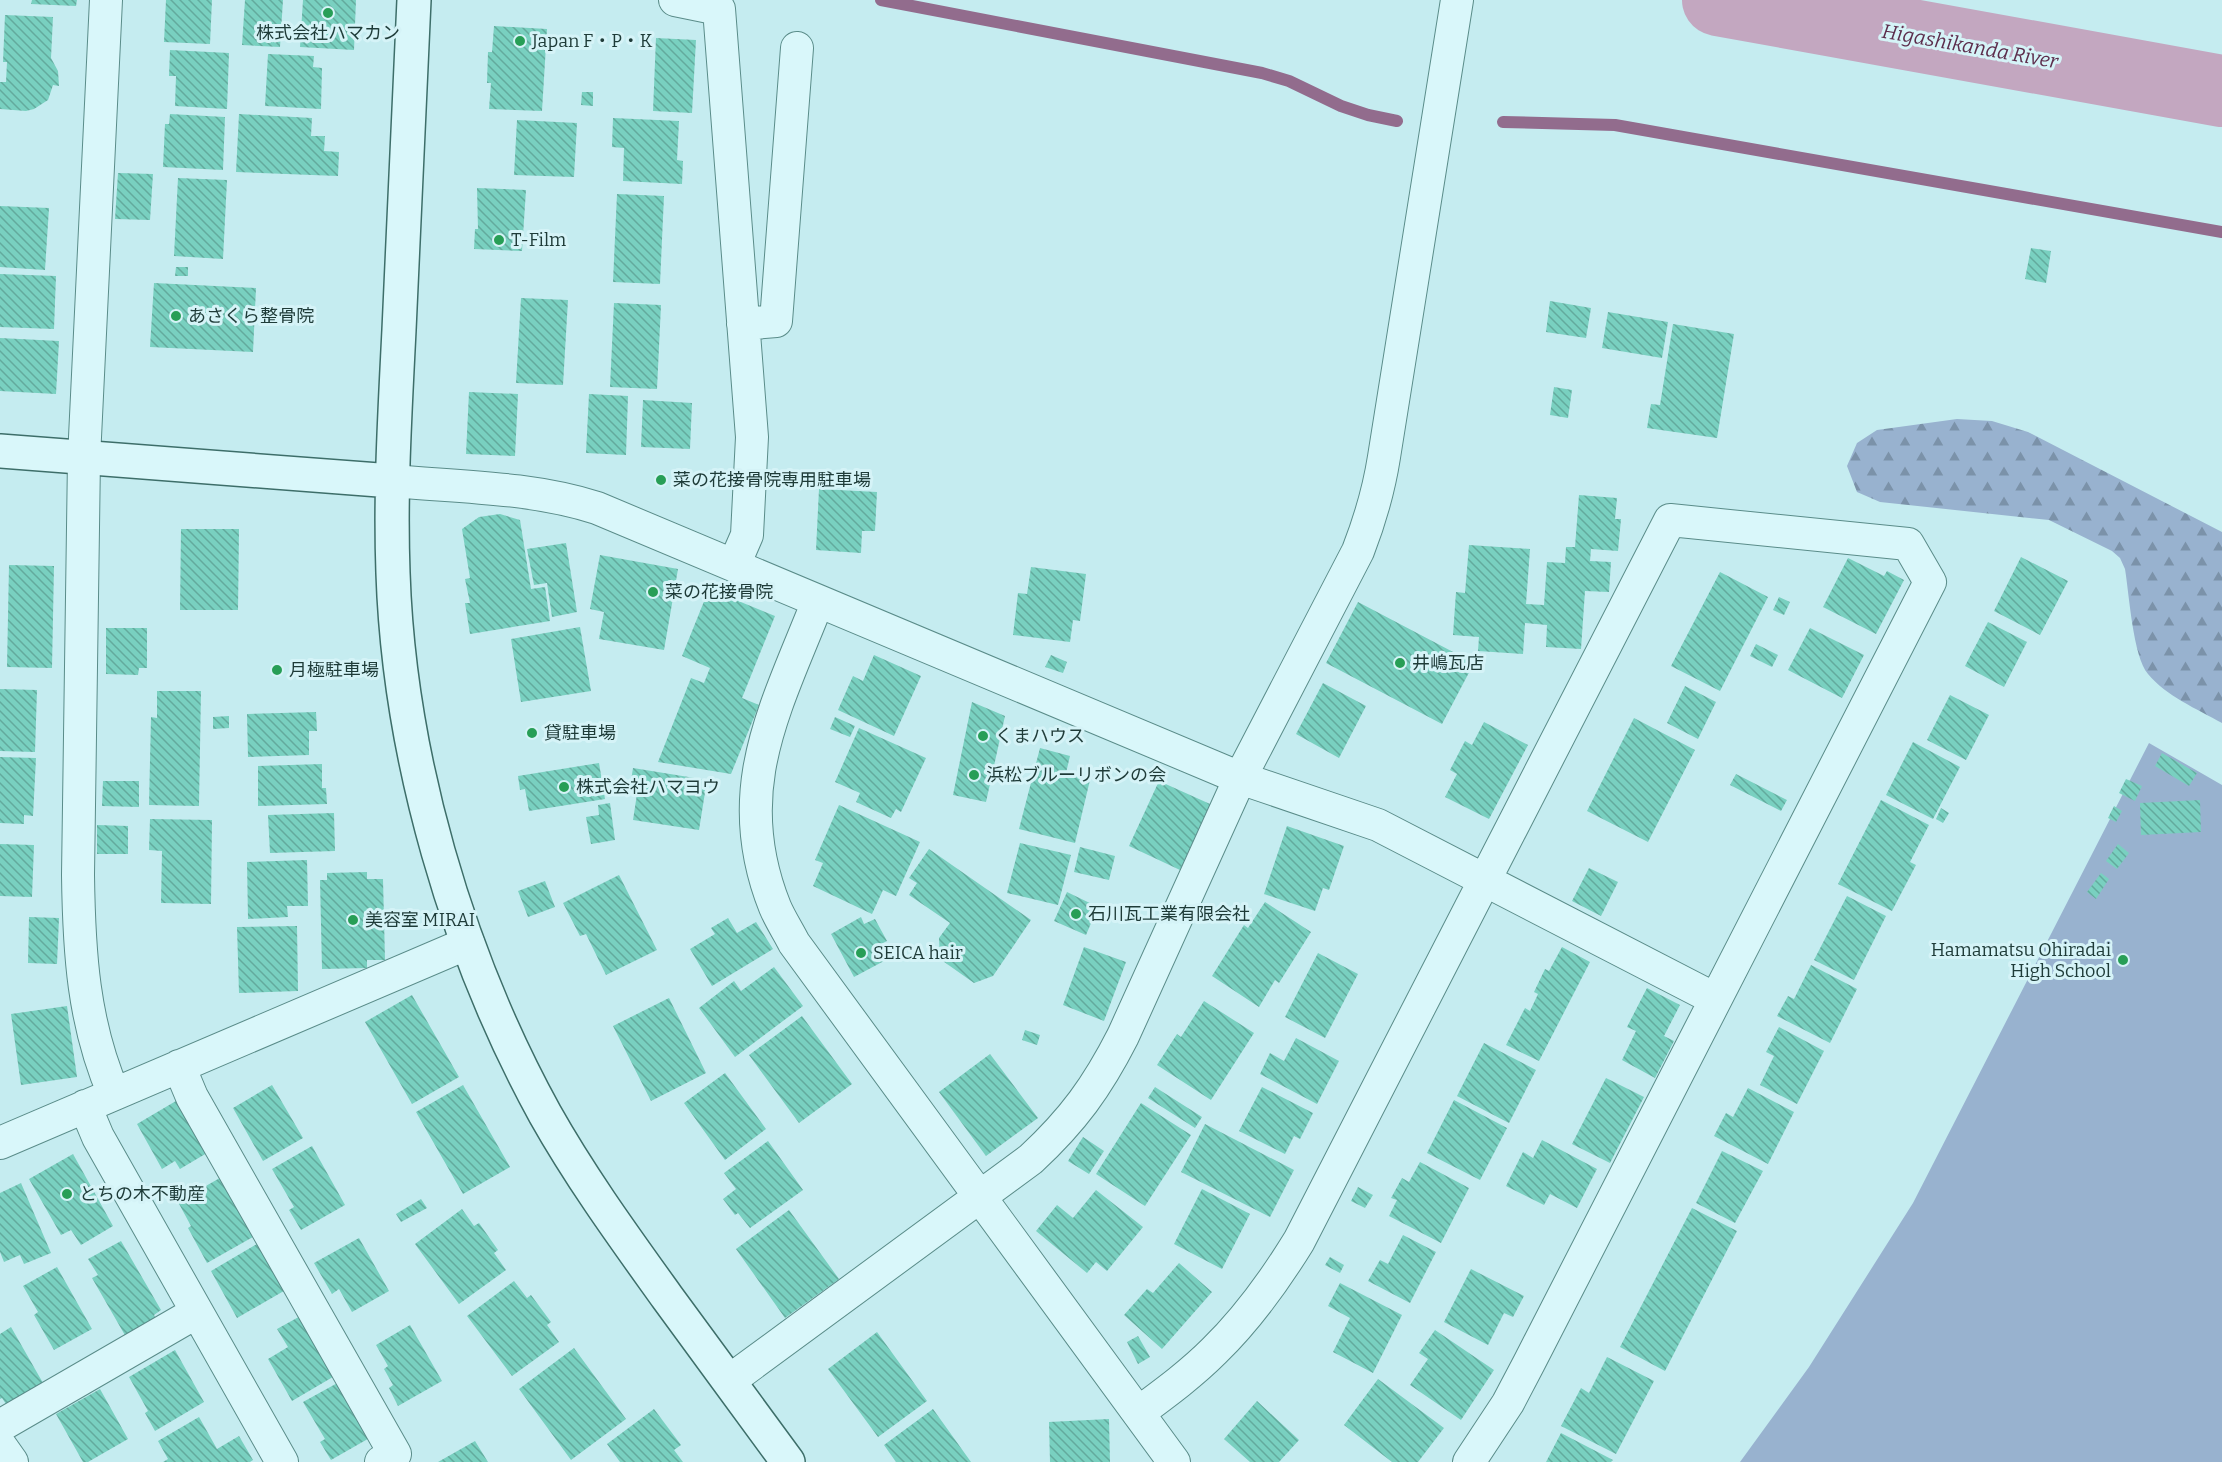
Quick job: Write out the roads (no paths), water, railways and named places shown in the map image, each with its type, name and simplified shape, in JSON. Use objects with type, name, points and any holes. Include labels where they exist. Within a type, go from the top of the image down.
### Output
[{"type":"street","points":[[106,0],[84,458],[78,875],[79,942],[88,1010],[101,1064],[114,1094]]},
{"type":"street","points":[[414,0],[392,482],[393,576],[403,680],[417,762],[438,854],[490,1000],[544,1112],[609,1217],[788,1462]]},
{"type":"street","points":[[675,0],[719,9],[752,437],[747,535],[734,565]]},
{"type":"street","points":[[729,1382],[1031,1159],[1084,1103],[1105,1071],[1240,778],[1358,551],[1379,489],[1457,0]]},
{"type":"street","points":[[743,324],[776,321],[797,48]]},
{"type":"street","points":[[0,451],[531,493],[565,498],[597,508],[1240,778],[1378,825],[1715,999]]},
{"type":"street","points":[[1138,1413],[1180,1382],[1215,1351],[1275,1280],[1322,1200],[1670,520],[1908,544],[1930,582],[1529,1363],[1508,1402],[1469,1462]]},
{"type":"street","points":[[818,601],[773,715],[761,753],[755,792],[756,831],[763,870],[776,908],[794,943],[1174,1462]]},
{"type":"street","points":[[0,1143],[468,943]]},
{"type":"street","points":[[179,1066],[192,1097],[395,1454],[381,1462]]},
{"type":"street","points":[[85,1106],[98,1137],[282,1462]]},
{"type":"street","points":[[0,1426],[197,1312]]},
{"type":"street","points":[[0,1445],[12,1462]]},
{"type":"waterway","points":[[881,0],[1262,73],[1289,81],[1341,106],[1397,121]]},
{"type":"waterway","name":"Higashikanda River","points":[[1718,0],[2222,91]]},
{"type":"waterway","points":[[1503,122],[1615,125],[2222,232]]},
{"type":"place","name":"株式会社ハマカン","points":[[328,13]]},
{"type":"place","name":"Japan F・P・K","points":[[520,41]]},
{"type":"place","name":"T-Film","points":[[499,240]]},
{"type":"place","name":"あさくら整骨院","points":[[176,316]]},
{"type":"place","name":"菜の花接骨院専用駐車場","points":[[661,480]]},
{"type":"place","name":"菜の花接骨院","points":[[653,592]]},
{"type":"place","name":"井嶋瓦店","points":[[1400,663]]},
{"type":"place","name":"月極駐車場","points":[[277,670]]},
{"type":"place","name":"貸駐車場","points":[[532,733]]},
{"type":"place","name":"くまハウス","points":[[983,736]]},
{"type":"place","name":"浜松ブルーリボンの会","points":[[974,775]]},
{"type":"place","name":"株式会社ハマヨウ","points":[[564,787]]},
{"type":"place","name":"石川瓦工業有限会社","points":[[1076,914]]},
{"type":"place","name":"美容室 MIRAI","points":[[353,920]]},
{"type":"place","name":"SEICA hair","points":[[861,953]]},
{"type":"place","name":"Hamamatsu Ohiradai High School","points":[[2123,960]]},
{"type":"place","name":"とちの木不動産","points":[[67,1194]]}]
